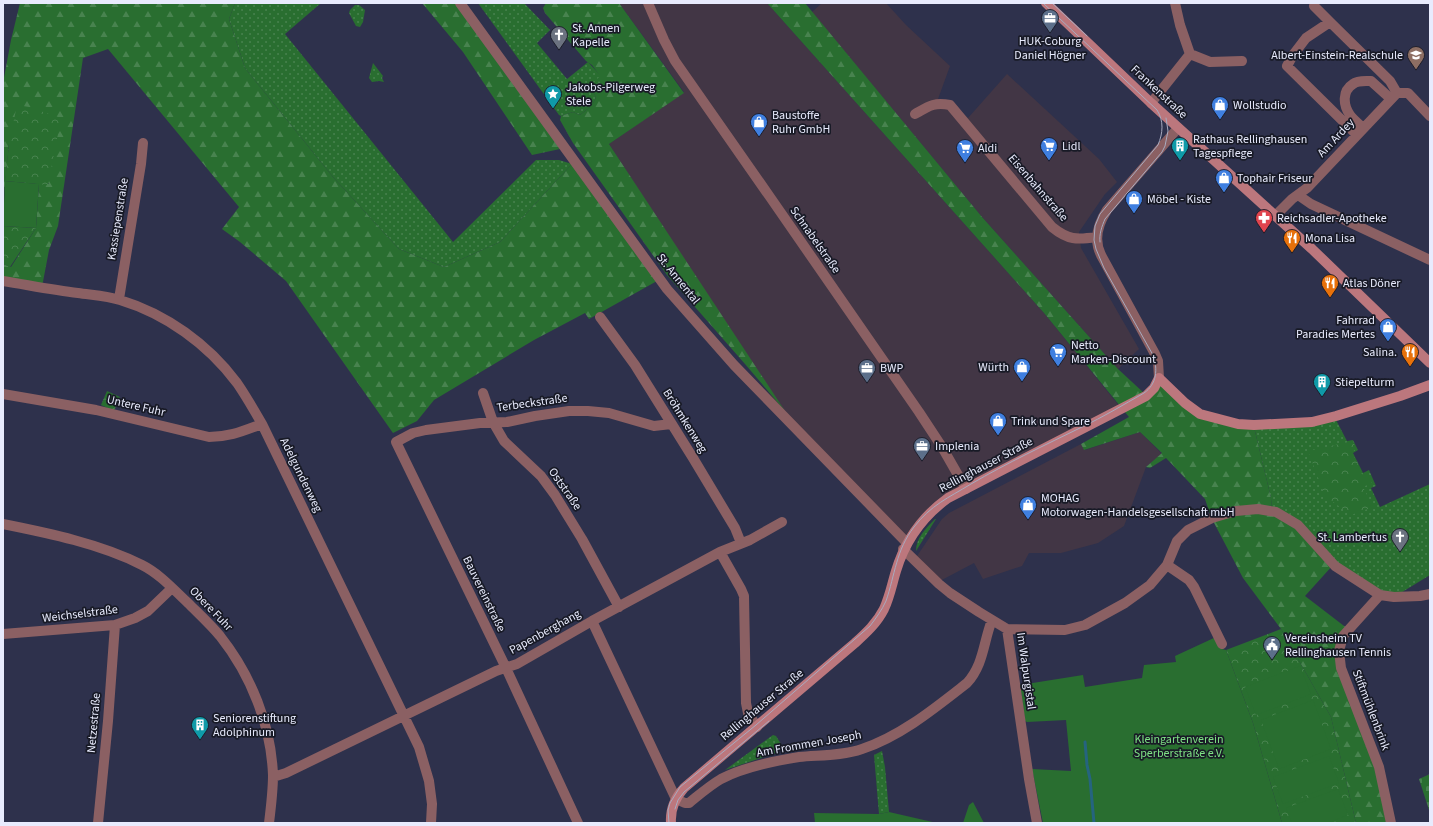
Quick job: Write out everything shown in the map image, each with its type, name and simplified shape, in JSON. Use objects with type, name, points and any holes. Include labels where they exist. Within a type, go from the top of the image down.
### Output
[{"type":"main road","name":"Frankenstraße","points":[[1046,3],[1178,128],[1312,249],[1430,363]]},
{"type":"main road","name":"Rellinghauser Straße","points":[[670,823],[671,809],[676,799],[690,783],[855,643],[874,624],[883,611],[890,596],[894,575],[905,546],[926,516],[937,506],[966,489],[1146,396],[1154,388],[1159,378]]},
{"type":"main road","points":[[1159,378],[1185,403],[1200,414],[1238,424],[1254,425],[1312,422],[1336,416],[1430,385]]},
{"type":"street","name":"St. Annental","points":[[460,3],[667,289],[734,365],[905,546]]},
{"type":"street","name":"Schnabelstraße","points":[[648,3],[675,61],[919,412],[942,447],[966,489]]},
{"type":"street","points":[[1175,3],[1180,25],[1190,54],[1210,62],[1242,61]]},
{"type":"street","points":[[1314,6],[1390,81],[1394,96]]},
{"type":"street","points":[[1330,22],[1306,38],[1293,55],[1287,66],[1360,131]]},
{"type":"street","points":[[1151,103],[1190,54]]},
{"type":"street","points":[[1360,131],[1345,103],[1346,92],[1353,84],[1360,81],[1371,81],[1394,96],[1408,93],[1430,116]]},
{"type":"street","name":"Am Ardey","points":[[1275,216],[1292,199],[1307,188],[1394,96]]},
{"type":"street","name":"Eisenbahnstraße","points":[[915,114],[930,105],[938,103],[950,105],[1052,227],[1072,239],[1082,240],[1096,237]]},
{"type":"street","points":[[1159,378],[1158,362],[1155,354],[1101,255],[1096,237],[1099,224],[1108,210],[1178,128]]},
{"type":"street","name":"Kassiepenstraße","points":[[119,299],[143,144]]},
{"type":"street","points":[[1298,195],[1310,204],[1430,260]]},
{"type":"street","name":"Adelgundenweg","points":[[3,281],[119,299],[161,318],[186,333],[201,344],[238,384],[262,424],[418,747],[429,780],[432,804],[431,823]]},
{"type":"street","name":"Bröhmkenweg","points":[[600,317],[634,365],[672,424],[735,528],[741,543]]},
{"type":"street","name":"Untere Fuhr","points":[[3,394],[96,410],[209,436],[222,437],[233,435],[262,424]]},
{"type":"street","name":"Oststraße","points":[[483,394],[493,422],[504,441],[542,476],[555,494],[582,539],[619,607]]},
{"type":"street","name":"Terbeckstraße","points":[[396,442],[426,430],[493,422],[507,422],[569,410],[588,410],[609,413],[654,426],[672,424]]},
{"type":"street","name":"Bauvereinstraße","points":[[396,442],[506,668],[578,823]]},
{"type":"street","points":[[1007,629],[1065,630],[1085,625],[1105,615],[1150,585],[1167,565],[1178,541],[1188,530],[1212,518],[1236,510],[1258,509],[1269,510],[1282,514],[1298,525],[1335,566],[1380,594],[1394,597],[1430,594]]},
{"type":"street","name":"Papenberghang","points":[[273,777],[286,773],[496,671],[516,664],[720,552],[750,540],[782,522]]},
{"type":"street","name":"Obere Fuhr","points":[[3,524],[65,538],[119,555],[143,565],[159,576],[219,635],[244,672],[256,697],[262,716],[271,753],[273,777],[269,823]]},
{"type":"street","name":"Im Walpurgistal","points":[[905,546],[939,584],[961,601],[1007,629],[1037,823]]},
{"type":"street","points":[[720,552],[744,596],[746,703],[748,713],[757,727]]},
{"type":"street","points":[[1167,565],[1189,580],[1194,587],[1222,644]]},
{"type":"street","name":"Weichselstraße","points":[[3,634],[115,625],[135,618],[148,611],[172,588]]},
{"type":"street","name":"Stiftmühlenbrink","points":[[1380,594],[1343,636],[1339,651],[1342,668],[1379,767],[1391,823]]},
{"type":"street","name":"Am Frommen Joseph","points":[[676,799],[689,803],[720,780],[769,762],[800,757],[842,754],[882,742],[907,727],[968,683],[975,674],[981,662],[992,620]]},
{"type":"street","points":[[592,621],[676,799]]},
{"type":"street","name":"Netzestraße","points":[[98,823],[108,721],[115,625]]},
{"type":"shaded area","points":[[619,3],[767,3],[1044,313],[1120,407],[948,497],[906,541],[787,420],[609,144],[684,92]]},
{"type":"shaded area","points":[[822,3],[886,3],[906,25],[950,66],[938,99],[951,102],[968,118],[1007,74],[1099,159],[1117,182],[1105,194],[1079,232],[1081,248],[1139,349],[1118,369],[982,217],[812,12]]},
{"type":"shaded area","name":"MOHAG Motorwagen-Handelsgesellschaft mbH","points":[[1140,432],[1162,454],[1146,467],[1124,526],[1098,543],[1061,553],[1029,553],[1022,566],[983,579],[974,563],[938,582],[915,559],[942,519],[949,513],[1081,444],[1085,450]]},
{"type":"green space","points":[[20,3],[235,3],[229,19],[245,68],[333,177],[399,249],[444,267],[500,242],[572,164],[657,281],[589,319],[585,313],[534,340],[434,400],[417,421],[393,433],[286,281],[240,242],[222,229],[239,207],[108,49],[83,58],[58,226],[49,250],[42,287],[3,280],[3,264],[11,267],[36,228],[39,184],[49,184],[9,144],[3,205],[3,83]]},
{"type":"green space","points":[[235,3],[321,3],[285,34],[453,242],[536,160],[559,160],[572,164],[500,242],[444,267],[399,249],[333,177],[245,68],[229,19]]},
{"type":"green space","points":[[422,3],[456,3],[560,149],[532,155],[463,52]]},
{"type":"green space","points":[[478,3],[524,3],[550,30],[537,43],[567,79],[588,62],[601,76],[590,87],[596,97],[592,105],[580,115],[573,112],[561,116],[559,115]]},
{"type":"green space","points":[[546,3],[619,3],[684,93],[609,144],[785,411],[667,275],[573,143],[560,120],[561,116],[573,112],[580,115],[590,107],[596,97],[590,87],[600,76],[592,65],[586,61],[545,13],[543,8]]},
{"type":"green space","points":[[767,3],[805,3],[982,217],[1118,369],[1145,394],[1157,379],[1184,404],[1254,427],[1271,498],[1272,510],[1211,517],[1205,499],[1166,458],[1150,468],[1146,467],[1162,453],[1140,432],[1084,450],[1081,444],[1129,417],[1044,313]]},
{"type":"green space","points":[[355,5],[359,5],[365,10],[363,22],[360,27],[356,26],[349,13]]},
{"type":"green space","points":[[373,63],[383,76],[382,78],[384,82],[372,82],[369,78]]},
{"type":"green space","points":[[17,105],[29,107],[61,118],[48,185],[5,181],[9,144]]},
{"type":"green space","points":[[5,181],[39,184],[36,228],[3,226]]},
{"type":"green space","points":[[3,226],[36,228],[10,267],[3,264]]},
{"type":"green space","points":[[107,391],[120,397],[114,411],[101,405]]},
{"type":"green space","points":[[1336,420],[1347,441],[1353,440],[1358,450],[1353,453],[1363,473],[1369,470],[1376,486],[1371,488],[1380,507],[1430,484],[1430,575],[1394,597],[1335,565],[1272,510],[1271,498],[1254,427]]},
{"type":"green space","points":[[1353,441],[1356,449],[1352,452],[1363,475],[1367,474],[1372,483],[1363,487],[1373,507],[1351,515],[1325,496],[1308,451]]},
{"type":"green space","points":[[1236,511],[1281,515],[1333,565],[1305,596],[1348,629],[1338,649],[1370,744],[1390,823],[1356,823],[1331,717],[1281,629],[1243,578],[1212,519]]},
{"type":"green space","points":[[935,519],[916,551],[916,546],[920,538]]},
{"type":"green space","points":[[1281,629],[1331,717],[1356,823],[1282,823],[1253,723],[1226,650]]},
{"type":"green space","name":"Kleingartenverein Sperberstraße e.V.","points":[[1216,637],[1222,649],[1226,650],[1253,723],[1282,823],[1043,823],[1032,769],[1071,771],[1066,720],[1025,721],[1020,685],[1083,675],[1085,687],[1142,678],[1144,665],[1176,662],[1175,656]]},
{"type":"green space","points":[[1300,666],[1311,694],[1256,715],[1245,687]]},
{"type":"green space","points":[[1313,700],[1331,749],[1279,769],[1261,720]]},
{"type":"green space","points":[[773,735],[776,736],[783,747],[774,748],[776,753],[725,770]]},
{"type":"green space","points":[[882,751],[889,812],[879,814],[874,755]]},
{"type":"green space","points":[[1329,756],[1339,783],[1283,804],[1273,777]]},
{"type":"green space","points":[[1430,774],[1430,813],[1419,779]]},
{"type":"green space","points":[[1338,789],[1348,815],[1327,823],[1292,823],[1286,808]]},
{"type":"green space","points":[[973,802],[984,823],[963,823],[969,805]]},
{"type":"green space","points":[[889,812],[937,823],[815,823],[814,813],[879,814]]},
{"type":"waterway","points":[[1085,742],[1094,823]]},
{"type":"tram line","points":[[669,823],[668,810],[670,803],[680,787],[756,725],[870,626],[886,601],[903,545],[920,519],[933,507],[985,476],[1098,419],[1144,393],[1154,381],[1156,366],[1153,355],[1104,268],[1094,240],[1095,226],[1100,214],[1158,145],[1162,132],[1161,118],[1157,110],[1043,3]]},
{"type":"tram line","points":[[1052,3],[1087,36]]},
{"type":"tram line","points":[[1100,242],[1100,233],[1105,219],[1162,152],[1165,146],[1168,131],[1166,118]]},
{"type":"tram line","points":[[675,809],[678,800],[684,792],[769,721]]},
{"type":"place","name":"HUK-Coburg Daniel Högner","points":[[1050,33]]},
{"type":"place","name":"St. Annen Kapelle","points":[[559,50]]},
{"type":"place","name":"Albert-Einstein-Realschule","points":[[1416,70]]},
{"type":"place","name":"Jakobs-Pilgerweg Stele","points":[[553,109]]},
{"type":"place","name":"Wollstudio","points":[[1220,120]]},
{"type":"place","name":"Baustoffe Ruhr GmbH","points":[[759,137]]},
{"type":"place","name":"Lidl","points":[[1049,161]]},
{"type":"place","name":"Rathaus Rellinghausen Tagespflege","points":[[1180,161]]},
{"type":"place","name":"Aldi","points":[[965,163]]},
{"type":"place","name":"Tophair Friseur","points":[[1224,193]]},
{"type":"place","name":"Möbel - Kiste","points":[[1134,214]]},
{"type":"place","name":"Reichsadler-Apotheke","points":[[1264,233]]},
{"type":"place","name":"Mona Lisa","points":[[1292,253]]},
{"type":"place","name":"Atlas Döner","points":[[1330,298]]},
{"type":"place","name":"Fahrrad Paradies Mertes","points":[[1388,342]]},
{"type":"place","name":"Netto Marken-Discount","points":[[1058,367]]},
{"type":"place","name":"Salina.","points":[[1410,367]]},
{"type":"place","name":"Würth","points":[[1022,382]]},
{"type":"place","name":"BWP","points":[[867,383]]},
{"type":"place","name":"Stiepelturm","points":[[1322,397]]},
{"type":"place","name":"Trink und Spare","points":[[998,436]]},
{"type":"place","name":"Implenia","points":[[922,461]]},
{"type":"place","name":"MOHAG Motorwagen-Handelsgesellschaft mbH","points":[[1028,520]]},
{"type":"place","name":"St. Lambertus","points":[[1400,552]]},
{"type":"place","name":"Vereinsheim TV Rellinghausen Tennis","points":[[1272,660]]},
{"type":"place","name":"Seniorenstiftung Adolphinum","points":[[200,740]]}]
